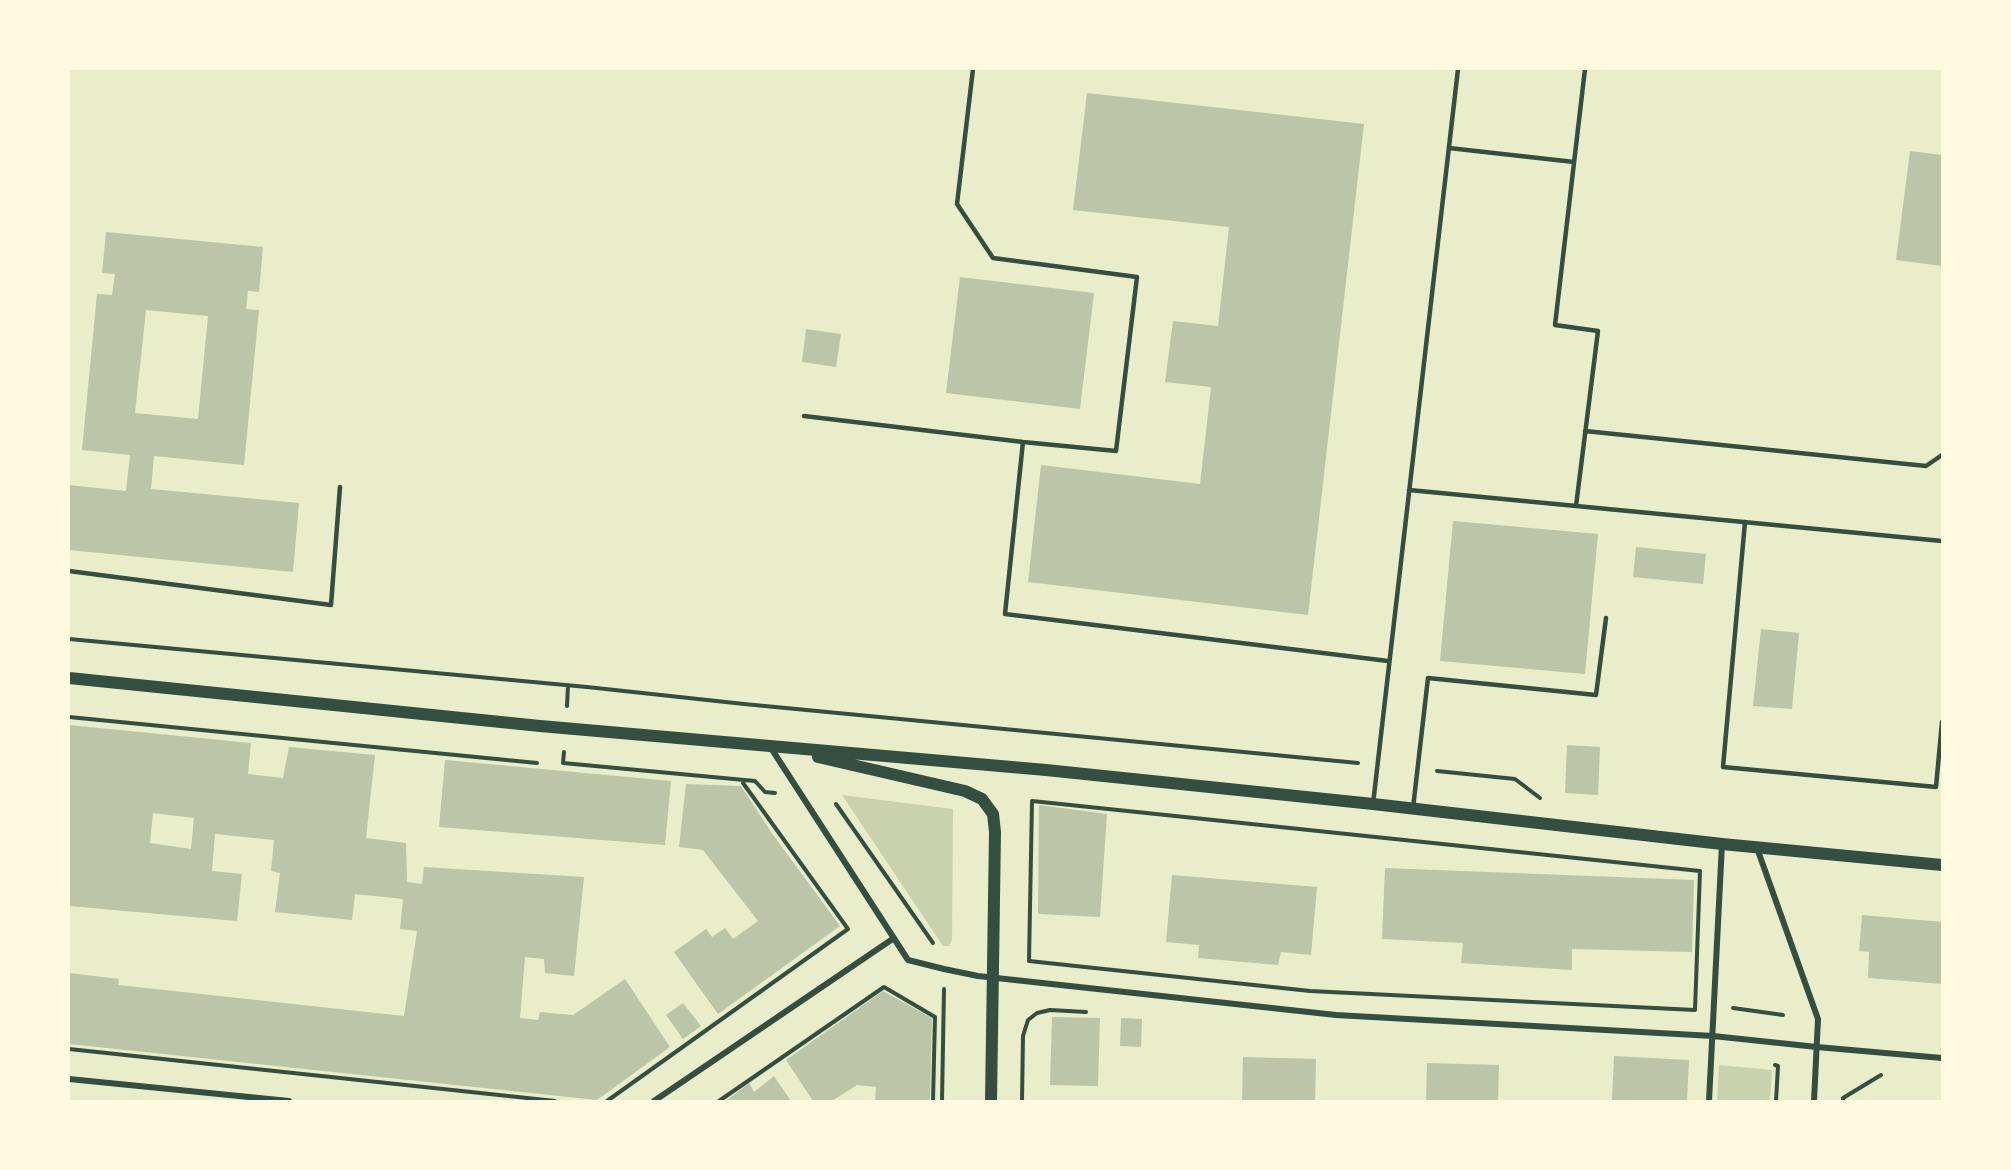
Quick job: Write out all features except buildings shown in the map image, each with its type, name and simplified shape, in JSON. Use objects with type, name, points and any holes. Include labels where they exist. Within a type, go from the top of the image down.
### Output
[{"type":"main road","points":[[69,678],[565,728],[1058,771],[1413,808],[1722,844],[1942,865]]},
{"type":"main road","points":[[775,747],[965,790],[982,799],[993,814],[995,824],[994,978],[991,1101]]},
{"type":"street","points":[[775,747],[803,798],[908,960],[994,978],[1336,1015],[1713,1036],[1942,1058]]},
{"type":"street","points":[[1709,1101],[1722,844]]},
{"type":"street","points":[[1756,847],[1818,1019],[1814,1101]]},
{"type":"street","points":[[654,1101],[894,938]]},
{"type":"street","points":[[69,1078],[289,1101]]},
{"type":"lane","points":[[804,416],[1116,451],[1137,277],[993,258],[957,204],[973,69]]},
{"type":"lane","points":[[1372,804],[1458,69]]},
{"type":"lane","points":[[1576,506],[1598,331],[1555,325],[1585,69]]},
{"type":"lane","points":[[1449,148],[1574,162]]},
{"type":"lane","points":[[1585,431],[1926,466],[1942,455]]},
{"type":"lane","points":[[1023,442],[1005,614],[1388,661]]},
{"type":"lane","points":[[69,571],[331,604],[340,487]]},
{"type":"lane","points":[[1409,490],[1942,542]]},
{"type":"lane","points":[[1745,522],[1724,767],[1942,788]]},
{"type":"lane","points":[[1413,808],[1428,678],[1596,695],[1606,618]]},
{"type":"lane","points":[[1936,787],[1942,722]]},
{"type":"path","points":[[69,639],[1376,765]]},
{"type":"path","points":[[568,686],[563,763],[755,780],[765,792],[836,804],[944,959],[942,1101]]},
{"type":"path","points":[[69,717],[537,763]]},
{"type":"path","points":[[1417,769],[1515,779],[1548,805]]},
{"type":"path","points":[[607,1101],[848,929],[743,783]]},
{"type":"path","points":[[1032,801],[1700,871],[1695,1010],[1310,991],[1029,961],[1032,801]]},
{"type":"path","points":[[719,1101],[884,987],[935,1017],[933,1101]]},
{"type":"path","points":[[1730,1008],[1783,1016]]},
{"type":"path","points":[[1022,1101],[1023,1036],[1028,1020]]},
{"type":"path","points":[[69,1049],[555,1101]]},
{"type":"path","points":[[1776,1101],[1778,1066]]},
{"type":"path","points":[[1843,1101],[1843,1098],[1882,1075]]},
{"type":"green space","points":[[842,795],[953,809],[952,940],[949,946],[943,946]]},
{"type":"green space","points":[[1719,1065],[1772,1070],[1770,1101],[1717,1101]]}]
